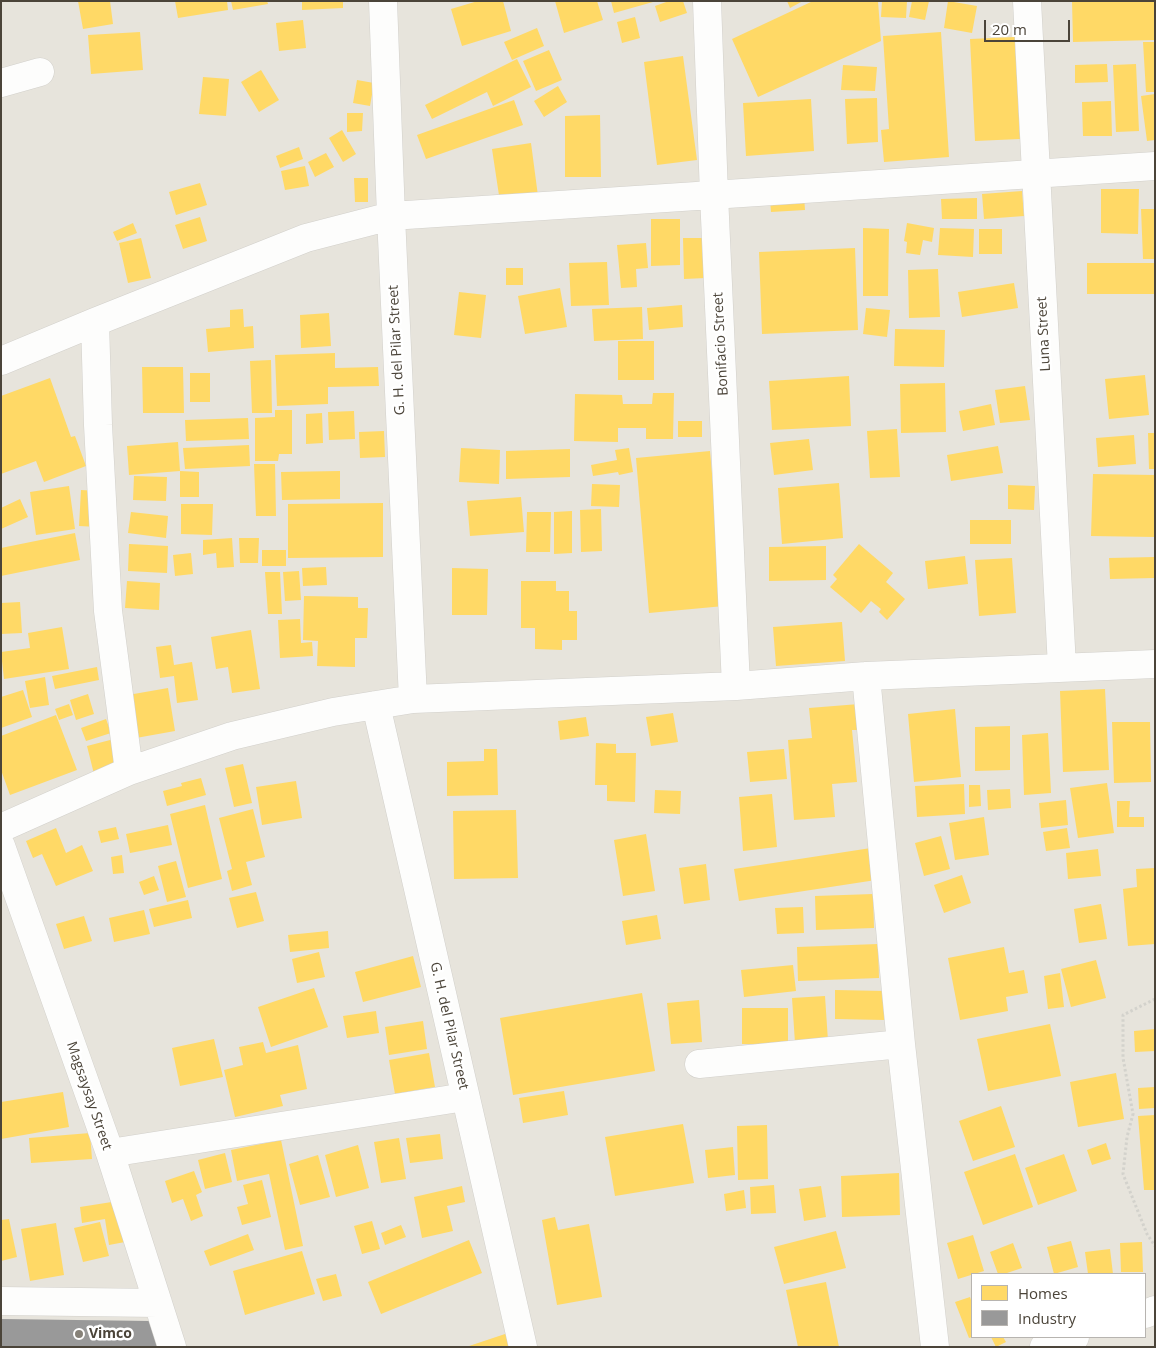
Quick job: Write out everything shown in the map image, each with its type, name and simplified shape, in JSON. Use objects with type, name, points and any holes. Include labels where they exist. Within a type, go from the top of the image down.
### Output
[{"type":"street","name":"G. H. del Pilar Street","points":[[383,1],[391,216],[414,699]]},
{"type":"street","name":"Bonifacio Street","points":[[707,1],[736,686]]},
{"type":"street","name":"Luna Street","points":[[1027,1],[1062,667]]},
{"type":"street","points":[[1,83],[40,72]]},
{"type":"street","points":[[1,361],[306,238],[391,216],[1155,166]]},
{"type":"street","points":[[95,322],[98,425],[108,611],[129,771]]},
{"type":"street","points":[[1,828],[129,771],[232,736],[333,712],[414,699],[736,686],[866,676],[1155,664]]},
{"type":"street","points":[[866,676],[901,1044],[935,1347]]},
{"type":"street","name":"G. H. del Pilar Street","points":[[376,705],[523,1347]]},
{"type":"street","name":"Magsaysay Street","points":[[1,846],[110,1154],[172,1347]]},
{"type":"street","points":[[700,1064],[901,1044]]},
{"type":"street","points":[[110,1154],[465,1097]]},
{"type":"street","points":[[1,1301],[158,1302]]},
{"type":"street","points":[[1044,1347],[1072,1338]]},
{"type":"path","points":[[1155,999],[1123,1015],[1123,1058],[1132,1114],[1122,1174],[1147,1234],[1155,1246]]},
{"type":"shaded area","points":[[1,1],[1155,1],[1155,1347],[1,1347]]},
{"type":"building: Homes","points":[[78,1],[110,1],[113,24],[83,29]]},
{"type":"building: Homes","points":[[175,1],[227,1],[228,10],[178,18]]},
{"type":"building: Homes","points":[[231,1],[267,1],[268,4],[233,10]]},
{"type":"building: Homes","points":[[302,1],[343,1],[343,8],[302,10]]},
{"type":"building: Homes","points":[[478,1],[503,1],[511,31],[462,46],[451,9]]},
{"type":"building: Homes","points":[[555,1],[597,1],[603,20],[564,33]]},
{"type":"building: Homes","points":[[611,1],[653,1],[653,2],[614,13]]},
{"type":"building: Homes","points":[[669,1],[683,1],[687,13],[660,22],[655,6]]},
{"type":"building: Homes","points":[[787,1],[803,1],[790,8]]},
{"type":"building: Homes","points":[[813,1],[878,1],[881,41],[758,97],[732,39]]},
{"type":"building: Homes","points":[[882,1],[907,1],[906,18],[881,17]]},
{"type":"building: Homes","points":[[912,1],[929,1],[925,20],[909,17]]},
{"type":"building: Homes","points":[[948,1],[977,6],[972,33],[944,28]]},
{"type":"building: Homes","points":[[1072,1],[1155,1],[1155,40],[1073,42]]},
{"type":"building: Homes","points":[[635,17],[640,38],[622,43],[617,22]]},
{"type":"building: Homes","points":[[303,20],[306,48],[279,51],[276,23]]},
{"type":"building: Homes","points":[[537,28],[544,46],[512,60],[504,42]]},
{"type":"building: Homes","points":[[140,32],[143,70],[91,74],[88,35]]},
{"type":"building: Homes","points":[[941,32],[949,157],[884,162],[881,130],[889,129],[883,36]]},
{"type":"building: Homes","points":[[1015,37],[1020,139],[975,141],[970,39]]},
{"type":"building: Homes","points":[[1143,42],[1155,42],[1155,92],[1146,92]]},
{"type":"building: Homes","points":[[549,50],[562,80],[536,91],[523,61]]},
{"type":"building: Homes","points":[[683,56],[697,160],[657,165],[644,62]]},
{"type":"building: Homes","points":[[517,59],[531,87],[493,106],[487,92],[432,119],[425,105]]},
{"type":"building: Homes","points":[[1107,64],[1108,82],[1075,83],[1075,65]]},
{"type":"building: Homes","points":[[1136,64],[1139,131],[1116,132],[1113,65]]},
{"type":"building: Homes","points":[[843,65],[877,67],[875,91],[841,90]]},
{"type":"building: Homes","points":[[261,70],[279,100],[259,112],[241,82]]},
{"type":"building: Homes","points":[[203,77],[229,79],[226,116],[199,114]]},
{"type":"building: Homes","points":[[357,80],[374,83],[370,106],[353,103]]},
{"type":"building: Homes","points":[[558,86],[567,102],[544,117],[534,101]]},
{"type":"building: Homes","points":[[1155,94],[1155,140],[1147,141],[1141,96]]},
{"type":"building: Homes","points":[[877,98],[878,142],[847,144],[845,99]]},
{"type":"building: Homes","points":[[811,99],[814,151],[746,156],[743,103]]},
{"type":"building: Homes","points":[[514,100],[523,125],[426,159],[417,135]]},
{"type":"building: Homes","points":[[1111,101],[1112,136],[1083,136],[1082,102]]},
{"type":"building: Homes","points":[[347,113],[363,113],[362,131],[347,132]]},
{"type":"building: Homes","points":[[600,115],[601,177],[565,177],[565,116]]},
{"type":"building: Homes","points":[[342,130],[356,154],[343,162],[329,138]]},
{"type":"building: Homes","points":[[531,143],[538,196],[500,202],[492,149]]},
{"type":"building: Homes","points":[[299,147],[303,159],[280,168],[276,156]]},
{"type":"building: Homes","points":[[326,153],[334,167],[315,177],[308,162]]},
{"type":"building: Homes","points":[[305,166],[309,186],[285,190],[281,171]]},
{"type":"building: Homes","points":[[354,178],[368,178],[368,202],[355,202]]},
{"type":"building: Homes","points":[[200,183],[207,205],[176,215],[169,192]]},
{"type":"building: Homes","points":[[1101,189],[1139,189],[1138,234],[1101,233]]},
{"type":"building: Homes","points":[[1022,191],[1024,216],[984,219],[982,194]]},
{"type":"building: Homes","points":[[804,196],[805,210],[771,212],[770,199]]},
{"type":"building: Homes","points":[[977,198],[977,219],[942,219],[941,199]]},
{"type":"building: Homes","points":[[1141,209],[1155,209],[1155,259],[1143,259]]},
{"type":"building: Homes","points":[[200,217],[207,241],[183,249],[175,225]]},
{"type":"building: Homes","points":[[651,219],[680,219],[680,265],[651,266]]},
{"type":"building: Homes","points":[[133,223],[137,233],[117,241],[113,232]]},
{"type":"building: Homes","points":[[907,223],[934,228],[932,242],[923,240],[920,255],[906,253],[907,242],[904,241]]},
{"type":"building: Homes","points":[[863,228],[889,229],[888,296],[863,296]]},
{"type":"building: Homes","points":[[940,228],[974,229],[973,257],[938,255]]},
{"type":"building: Homes","points":[[979,229],[1002,229],[1002,254],[979,254]]},
{"type":"building: Homes","points":[[141,238],[151,278],[128,283],[119,243]]},
{"type":"building: Homes","points":[[683,238],[705,238],[706,278],[684,279]]},
{"type":"building: Homes","points":[[646,243],[648,268],[636,269],[637,287],[621,288],[617,245]]},
{"type":"building: Homes","points":[[855,248],[858,330],[762,334],[759,252]]},
{"type":"building: Homes","points":[[607,262],[609,305],[571,306],[569,263]]},
{"type":"building: Homes","points":[[1087,263],[1155,263],[1155,294],[1087,294]]},
{"type":"building: Homes","points":[[506,268],[523,268],[523,285],[506,285]]},
{"type":"building: Homes","points":[[938,269],[940,317],[909,318],[908,270]]},
{"type":"building: Homes","points":[[1014,283],[1018,308],[962,317],[958,292]]},
{"type":"building: Homes","points":[[560,288],[567,327],[525,334],[518,296]]},
{"type":"building: Homes","points":[[459,292],[486,295],[481,338],[454,335]]},
{"type":"building: Homes","points":[[682,305],[683,327],[649,330],[647,308]]},
{"type":"building: Homes","points":[[642,307],[643,339],[594,341],[592,309]]},
{"type":"building: Homes","points":[[866,308],[890,310],[887,337],[863,334]]},
{"type":"building: Homes","points":[[243,309],[244,327],[253,326],[254,348],[208,352],[206,329],[230,327],[230,310]]},
{"type":"building: Homes","points":[[329,313],[331,346],[301,348],[300,315]]},
{"type":"building: Homes","points":[[895,329],[945,330],[944,367],[894,366]]},
{"type":"building: Homes","points":[[618,341],[654,341],[654,380],[618,380]]},
{"type":"building: Homes","points":[[335,353],[335,368],[378,367],[379,386],[328,387],[328,404],[277,406],[275,355]]},
{"type":"building: Homes","points":[[271,360],[272,413],[252,413],[250,361]]},
{"type":"building: Homes","points":[[142,367],[183,367],[184,413],[143,413]]},
{"type":"building: Homes","points":[[190,373],[210,373],[210,402],[190,402]]},
{"type":"building: Homes","points":[[1145,375],[1149,415],[1109,419],[1105,379]]},
{"type":"building: Homes","points":[[849,376],[851,426],[772,430],[769,381]]},
{"type":"building: Homes","points":[[50,378],[71,437],[75,436],[86,466],[44,482],[36,461],[1,474],[1,396]]},
{"type":"building: Homes","points":[[945,383],[946,432],[901,433],[900,384]]},
{"type":"building: Homes","points":[[1025,386],[1030,420],[1000,423],[995,390]]},
{"type":"building: Homes","points":[[653,393],[674,393],[673,439],[646,439],[646,428],[618,428],[618,442],[574,441],[575,394],[622,395],[623,404],[652,404]]},
{"type":"building: Homes","points":[[991,404],[995,425],[963,431],[959,411]]},
{"type":"building: Homes","points":[[275,410],[292,410],[292,454],[279,454],[278,461],[255,461],[255,418],[275,417]]},
{"type":"building: Homes","points":[[354,411],[355,439],[329,440],[328,412]]},
{"type":"building: Homes","points":[[322,413],[323,443],[306,444],[306,414]]},
{"type":"building: Homes","points":[[248,418],[249,439],[186,441],[185,420]]},
{"type":"building: Homes","points":[[678,421],[702,421],[702,437],[678,437]]},
{"type":"building: Homes","points":[[897,429],[900,477],[870,478],[867,431]]},
{"type":"building: Homes","points":[[384,431],[385,457],[360,458],[359,432]]},
{"type":"building: Homes","points":[[1148,433],[1155,433],[1155,469],[1149,469]]},
{"type":"building: Homes","points":[[1134,435],[1136,464],[1098,467],[1096,438]]},
{"type":"building: Homes","points":[[809,439],[813,470],[774,475],[770,443]]},
{"type":"building: Homes","points":[[178,442],[180,471],[129,475],[127,446]]},
{"type":"building: Homes","points":[[249,445],[250,466],[185,469],[183,448]]},
{"type":"building: Homes","points":[[998,446],[1003,473],[951,481],[947,455]]},
{"type":"building: Homes","points":[[461,448],[500,450],[499,484],[459,482]]},
{"type":"building: Homes","points":[[629,448],[633,472],[619,475],[618,472],[593,476],[591,465],[617,460],[615,450]]},
{"type":"building: Homes","points":[[570,449],[570,477],[506,479],[506,451]]},
{"type":"building: Homes","points":[[710,451],[724,606],[649,613],[636,458]]},
{"type":"building: Homes","points":[[254,464],[275,464],[276,516],[256,516]]},
{"type":"building: Homes","points":[[180,471],[199,472],[199,497],[180,497]]},
{"type":"building: Homes","points":[[340,471],[340,499],[282,500],[281,472]]},
{"type":"building: Homes","points":[[1093,474],[1155,475],[1155,537],[1091,536]]},
{"type":"building: Homes","points":[[134,476],[167,477],[166,501],[133,500]]},
{"type":"building: Homes","points":[[839,483],[843,538],[782,544],[778,488]]},
{"type":"building: Homes","points":[[592,484],[620,485],[619,507],[591,506]]},
{"type":"building: Homes","points":[[1008,485],[1035,486],[1034,510],[1008,509]]},
{"type":"building: Homes","points":[[69,486],[75,529],[36,535],[30,492]]},
{"type":"building: Homes","points":[[81,490],[100,491],[98,527],[79,526]]},
{"type":"building: Homes","points":[[521,497],[524,532],[470,536],[467,501]]},
{"type":"building: Homes","points":[[20,499],[28,517],[1,529],[1,508]]},
{"type":"building: Homes","points":[[383,503],[383,557],[288,558],[288,504]]},
{"type":"building: Homes","points":[[181,504],[213,504],[212,535],[181,534]]},
{"type":"building: Homes","points":[[601,509],[602,551],[581,552],[580,510]]},
{"type":"building: Homes","points":[[572,511],[572,553],[554,554],[554,512]]},
{"type":"building: Homes","points":[[131,512],[168,516],[166,538],[128,533]]},
{"type":"building: Homes","points":[[527,512],[551,512],[550,552],[526,552]]},
{"type":"building: Homes","points":[[970,520],[1011,520],[1011,544],[970,544]]},
{"type":"building: Homes","points":[[75,533],[80,560],[1,576],[1,548]]},
{"type":"building: Homes","points":[[232,538],[234,567],[217,568],[216,553],[203,555],[203,540]]},
{"type":"building: Homes","points":[[239,538],[259,538],[258,563],[240,563]]},
{"type":"building: Homes","points":[[129,544],[168,546],[167,573],[128,571]]},
{"type":"building: Homes","points":[[859,544],[893,573],[886,582],[905,599],[887,620],[879,612],[881,609],[871,601],[861,613],[830,587],[837,579],[833,575]]},
{"type":"building: Homes","points":[[826,546],[826,580],[769,581],[769,547]]},
{"type":"building: Homes","points":[[262,550],[286,550],[286,566],[262,566]]},
{"type":"building: Homes","points":[[191,553],[193,574],[175,576],[173,555]]},
{"type":"building: Homes","points":[[965,556],[968,584],[928,589],[925,561]]},
{"type":"building: Homes","points":[[1155,557],[1155,578],[1110,579],[1109,558]]},
{"type":"building: Homes","points":[[1012,558],[1016,613],[979,616],[975,560]]},
{"type":"building: Homes","points":[[326,567],[327,585],[303,586],[302,568]]},
{"type":"building: Homes","points":[[452,568],[488,569],[487,615],[452,615]]},
{"type":"building: Homes","points":[[299,571],[301,600],[285,601],[283,572]]},
{"type":"building: Homes","points":[[265,572],[280,572],[282,614],[268,614]]},
{"type":"building: Homes","points":[[127,581],[160,583],[159,610],[125,608]]},
{"type":"building: Homes","points":[[521,581],[556,581],[556,591],[569,591],[569,611],[577,611],[577,640],[562,640],[562,650],[535,649],[535,628],[521,628]]},
{"type":"building: Homes","points":[[304,596],[358,597],[358,608],[368,608],[367,638],[355,638],[355,667],[317,666],[318,641],[303,640]]},
{"type":"building: Homes","points":[[20,602],[22,633],[1,634],[1,603]]},
{"type":"building: Homes","points":[[300,619],[301,643],[312,642],[313,656],[280,658],[278,620]]},
{"type":"building: Homes","points":[[842,622],[845,661],[776,666],[773,627]]},
{"type":"building: Homes","points":[[62,627],[69,669],[4,679],[1,652],[30,648],[28,633]]},
{"type":"building: Homes","points":[[251,630],[260,689],[232,693],[228,667],[216,669],[211,637]]},
{"type":"building: Homes","points":[[171,645],[174,665],[192,662],[198,700],[177,703],[174,676],[160,678],[156,647]]},
{"type":"building: Homes","points":[[97,667],[99,680],[55,689],[52,676]]},
{"type":"building: Homes","points":[[45,677],[49,705],[30,708],[25,681]]},
{"type":"building: Homes","points":[[168,688],[175,731],[136,738],[128,695]]},
{"type":"building: Homes","points":[[1105,689],[1109,770],[1063,772],[1060,691]]},
{"type":"building: Homes","points":[[23,690],[32,717],[1,728],[1,697]]},
{"type":"building: Homes","points":[[88,694],[94,714],[76,720],[70,700]]},
{"type":"building: Homes","points":[[69,704],[73,715],[59,720],[55,709]]},
{"type":"building: Homes","points":[[859,704],[861,730],[852,730],[857,782],[832,784],[835,817],[794,820],[788,740],[812,738],[809,708]]},
{"type":"building: Homes","points":[[955,709],[961,777],[914,782],[908,714]]},
{"type":"building: Homes","points":[[673,713],[678,742],[651,746],[646,717]]},
{"type":"building: Homes","points":[[56,715],[77,770],[10,795],[1,770],[1,736]]},
{"type":"building: Homes","points":[[586,717],[589,736],[560,740],[558,721]]},
{"type":"building: Homes","points":[[106,719],[111,733],[86,741],[81,728]]},
{"type":"building: Homes","points":[[1112,722],[1150,722],[1151,782],[1114,783]]},
{"type":"building: Homes","points":[[1010,726],[1010,770],[975,771],[975,727]]},
{"type":"building: Homes","points":[[1048,733],[1051,793],[1024,795],[1022,735]]},
{"type":"building: Homes","points":[[114,739],[121,766],[94,774],[87,746]]},
{"type":"building: Homes","points":[[596,743],[616,744],[616,753],[636,753],[635,802],[607,801],[607,785],[595,785]]},
{"type":"building: Homes","points":[[484,749],[497,749],[498,795],[447,796],[447,762],[484,761]]},
{"type":"building: Homes","points":[[784,749],[787,779],[750,782],[747,752]]},
{"type":"building: Homes","points":[[243,764],[252,803],[234,807],[225,768]]},
{"type":"building: Homes","points":[[201,778],[206,795],[167,806],[163,791],[182,786],[181,783]]},
{"type":"building: Homes","points":[[296,781],[302,818],[262,825],[256,787]]},
{"type":"building: Homes","points":[[1107,783],[1114,833],[1078,838],[1070,788]]},
{"type":"building: Homes","points":[[964,784],[965,814],[917,817],[915,786]]},
{"type":"building: Homes","points":[[969,785],[980,785],[981,806],[969,807]]},
{"type":"building: Homes","points":[[1010,789],[1011,808],[988,810],[987,790]]},
{"type":"building: Homes","points":[[655,790],[681,791],[680,814],[654,813]]},
{"type":"building: Homes","points":[[772,794],[777,847],[743,851],[739,797]]},
{"type":"building: Homes","points":[[1066,800],[1068,825],[1041,828],[1039,803]]},
{"type":"building: Homes","points":[[1117,801],[1130,801],[1129,817],[1144,817],[1144,827],[1117,827]]},
{"type":"building: Homes","points":[[205,805],[222,879],[188,888],[170,814]]},
{"type":"building: Homes","points":[[253,809],[265,857],[246,862],[252,885],[232,891],[227,871],[232,869],[219,818]]},
{"type":"building: Homes","points":[[516,810],[518,878],[454,879],[453,811]]},
{"type":"building: Homes","points":[[984,817],[989,855],[955,860],[949,823]]},
{"type":"building: Homes","points":[[168,825],[172,845],[130,853],[126,834]]},
{"type":"building: Homes","points":[[116,827],[119,839],[101,843],[98,831]]},
{"type":"building: Homes","points":[[56,828],[66,853],[82,845],[93,871],[56,886],[42,854],[33,858],[26,841]]},
{"type":"building: Homes","points":[[1067,828],[1070,848],[1046,851],[1043,832]]},
{"type":"building: Homes","points":[[646,834],[655,891],[623,896],[614,840]]},
{"type":"building: Homes","points":[[941,836],[950,869],[924,876],[915,843]]},
{"type":"building: Homes","points":[[871,848],[876,880],[739,901],[734,869]]},
{"type":"building: Homes","points":[[1098,849],[1101,876],[1068,879],[1066,853]]},
{"type":"building: Homes","points":[[122,855],[124,873],[113,874],[111,857]]},
{"type":"building: Homes","points":[[176,861],[186,897],[167,902],[158,866]]},
{"type":"building: Homes","points":[[706,864],[710,900],[684,904],[679,868]]},
{"type":"building: Homes","points":[[1155,868],[1155,944],[1128,946],[1123,889],[1137,887],[1136,869]]},
{"type":"building: Homes","points":[[962,875],[971,903],[944,913],[934,885]]},
{"type":"building: Homes","points":[[154,876],[159,890],[144,895],[139,882]]},
{"type":"building: Homes","points":[[256,892],[264,921],[237,928],[229,898]]},
{"type":"building: Homes","points":[[873,894],[874,928],[816,930],[815,896]]},
{"type":"building: Homes","points":[[188,900],[192,918],[154,927],[149,909]]},
{"type":"building: Homes","points":[[1101,904],[1107,939],[1079,943],[1074,909]]},
{"type":"building: Homes","points":[[803,907],[804,933],[777,934],[775,908]]},
{"type":"building: Homes","points":[[144,910],[150,934],[114,942],[109,918]]},
{"type":"building: Homes","points":[[657,915],[661,939],[626,945],[622,921]]},
{"type":"building: Homes","points":[[84,916],[92,941],[64,949],[56,924]]},
{"type":"building: Homes","points":[[328,931],[329,948],[290,952],[288,935]]},
{"type":"building: Homes","points":[[878,944],[879,978],[798,981],[797,947]]},
{"type":"building: Homes","points":[[1004,947],[1009,973],[1024,970],[1028,993],[1006,997],[1008,1011],[960,1020],[948,958]]},
{"type":"building: Homes","points":[[319,952],[325,977],[297,983],[292,959]]},
{"type":"building: Homes","points":[[413,956],[421,987],[363,1002],[355,972]]},
{"type":"building: Homes","points":[[1096,960],[1106,998],[1071,1007],[1061,969]]},
{"type":"building: Homes","points":[[793,965],[796,991],[744,997],[741,970]]},
{"type":"building: Homes","points":[[1060,973],[1064,1007],[1048,1009],[1044,976]]},
{"type":"building: Homes","points":[[314,988],[328,1027],[271,1047],[258,1007]]},
{"type":"building: Homes","points":[[835,990],[886,991],[885,1020],[835,1019]]},
{"type":"building: Homes","points":[[642,993],[655,1071],[513,1095],[500,1018]]},
{"type":"building: Homes","points":[[825,996],[828,1041],[795,1043],[792,998]]},
{"type":"building: Homes","points":[[699,1000],[702,1042],[671,1044],[667,1003]]},
{"type":"building: Homes","points":[[742,1008],[788,1008],[788,1044],[742,1044]]},
{"type":"building: Homes","points":[[376,1011],[379,1033],[347,1038],[343,1016]]},
{"type":"building: Homes","points":[[423,1021],[427,1049],[389,1055],[385,1027]]},
{"type":"building: Homes","points":[[1050,1024],[1061,1076],[988,1091],[977,1039]]},
{"type":"building: Homes","points":[[1155,1029],[1155,1051],[1135,1052],[1134,1031]]},
{"type":"building: Homes","points":[[214,1039],[223,1077],[180,1086],[172,1048]]},
{"type":"building: Homes","points":[[263,1042],[266,1053],[298,1045],[307,1089],[280,1095],[283,1106],[235,1117],[224,1070],[243,1065],[239,1047]]},
{"type":"building: Homes","points":[[429,1053],[435,1087],[395,1094],[389,1060]]},
{"type":"building: Homes","points":[[1116,1073],[1124,1119],[1078,1127],[1070,1082]]},
{"type":"building: Homes","points":[[1155,1087],[1155,1108],[1139,1109],[1138,1088]]},
{"type":"building: Homes","points":[[564,1091],[568,1115],[523,1123],[519,1098]]},
{"type":"building: Homes","points":[[63,1092],[69,1127],[1,1139],[1,1102]]},
{"type":"building: Homes","points":[[1001,1106],[1015,1147],[973,1161],[959,1121]]},
{"type":"building: Homes","points":[[1155,1115],[1155,1190],[1144,1190],[1138,1116]]},
{"type":"building: Homes","points":[[683,1124],[694,1183],[615,1196],[605,1137]]},
{"type":"building: Homes","points":[[767,1125],[768,1179],[738,1180],[737,1126]]},
{"type":"building: Homes","points":[[90,1133],[92,1159],[31,1163],[29,1138]]},
{"type":"building: Homes","points":[[440,1134],[443,1159],[410,1163],[406,1138]]},
{"type":"building: Homes","points":[[399,1138],[406,1179],[381,1183],[374,1142]]},
{"type":"building: Homes","points":[[281,1140],[303,1246],[285,1250],[269,1174],[237,1181],[231,1150]]},
{"type":"building: Homes","points":[[1106,1143],[1111,1159],[1092,1165],[1087,1150]]},
{"type":"building: Homes","points":[[358,1145],[369,1188],[336,1197],[325,1155]]},
{"type":"building: Homes","points":[[733,1147],[735,1175],[708,1178],[705,1150]]},
{"type":"building: Homes","points":[[225,1153],[232,1182],[205,1189],[198,1160]]},
{"type":"building: Homes","points":[[1015,1154],[1033,1207],[983,1225],[964,1172]]},
{"type":"building: Homes","points":[[1064,1154],[1077,1191],[1038,1205],[1025,1168]]},
{"type":"building: Homes","points":[[318,1155],[330,1197],[300,1205],[289,1164]]},
{"type":"building: Homes","points":[[194,1171],[202,1192],[196,1195],[203,1216],[191,1221],[183,1199],[172,1203],[165,1181]]},
{"type":"building: Homes","points":[[899,1173],[900,1215],[842,1217],[841,1176]]},
{"type":"building: Homes","points":[[262,1180],[271,1217],[242,1225],[237,1207],[248,1204],[243,1185]]},
{"type":"building: Homes","points":[[774,1185],[776,1213],[751,1214],[750,1187]]},
{"type":"building: Homes","points":[[462,1186],[465,1202],[447,1206],[453,1231],[422,1238],[414,1197]]},
{"type":"building: Homes","points":[[821,1186],[826,1217],[804,1221],[799,1189]]},
{"type":"building: Homes","points":[[744,1190],[746,1208],[726,1211],[724,1194]]},
{"type":"building: Homes","points":[[118,1201],[125,1242],[109,1245],[105,1219],[82,1223],[80,1207]]},
{"type":"building: Homes","points":[[555,1217],[558,1230],[589,1224],[602,1297],[557,1305],[542,1220]]},
{"type":"building: Homes","points":[[9,1219],[17,1257],[1,1261],[1,1220]]},
{"type":"building: Homes","points":[[372,1221],[380,1249],[362,1254],[354,1226]]},
{"type":"building: Homes","points":[[100,1222],[109,1256],[83,1262],[74,1228]]},
{"type":"building: Homes","points":[[56,1223],[64,1275],[30,1281],[21,1229]]},
{"type":"building: Homes","points":[[401,1225],[406,1237],[385,1245],[381,1233]]},
{"type":"building: Homes","points":[[836,1231],[846,1268],[784,1284],[774,1247]]},
{"type":"building: Homes","points":[[248,1234],[254,1250],[210,1266],[204,1251]]},
{"type":"building: Homes","points":[[973,1235],[984,1271],[971,1273],[971,1275],[958,1279],[947,1243]]},
{"type":"building: Homes","points":[[469,1240],[482,1273],[381,1314],[368,1282]]},
{"type":"building: Homes","points":[[1071,1241],[1078,1267],[1054,1273],[1047,1247]]},
{"type":"building: Homes","points":[[1142,1242],[1143,1272],[1121,1272],[1120,1243]]},
{"type":"building: Homes","points":[[1013,1243],[1022,1268],[1007,1273],[998,1273],[990,1252]]},
{"type":"building: Homes","points":[[1110,1249],[1113,1273],[1088,1273],[1085,1252]]},
{"type":"building: Homes","points":[[302,1251],[315,1294],[245,1315],[233,1271]]},
{"type":"building: Homes","points":[[336,1274],[342,1296],[323,1301],[316,1279]]},
{"type":"building: Homes","points":[[826,1282],[839,1347],[798,1347],[786,1290]]},
{"type":"building: Homes","points":[[970,1297],[971,1337],[969,1338],[955,1302]]},
{"type":"building: Homes","points":[[508,1333],[513,1347],[469,1347],[469,1346]]},
{"type":"building: Homes","points":[[992,1338],[1004,1338],[1006,1342],[996,1347]]},
{"type":"building: Industry","name":"Vimco","points":[[2,1319],[151,1321],[161,1347],[2,1347]]},
{"type":"place","name":"Vimco","points":[[79,1334]]}]
